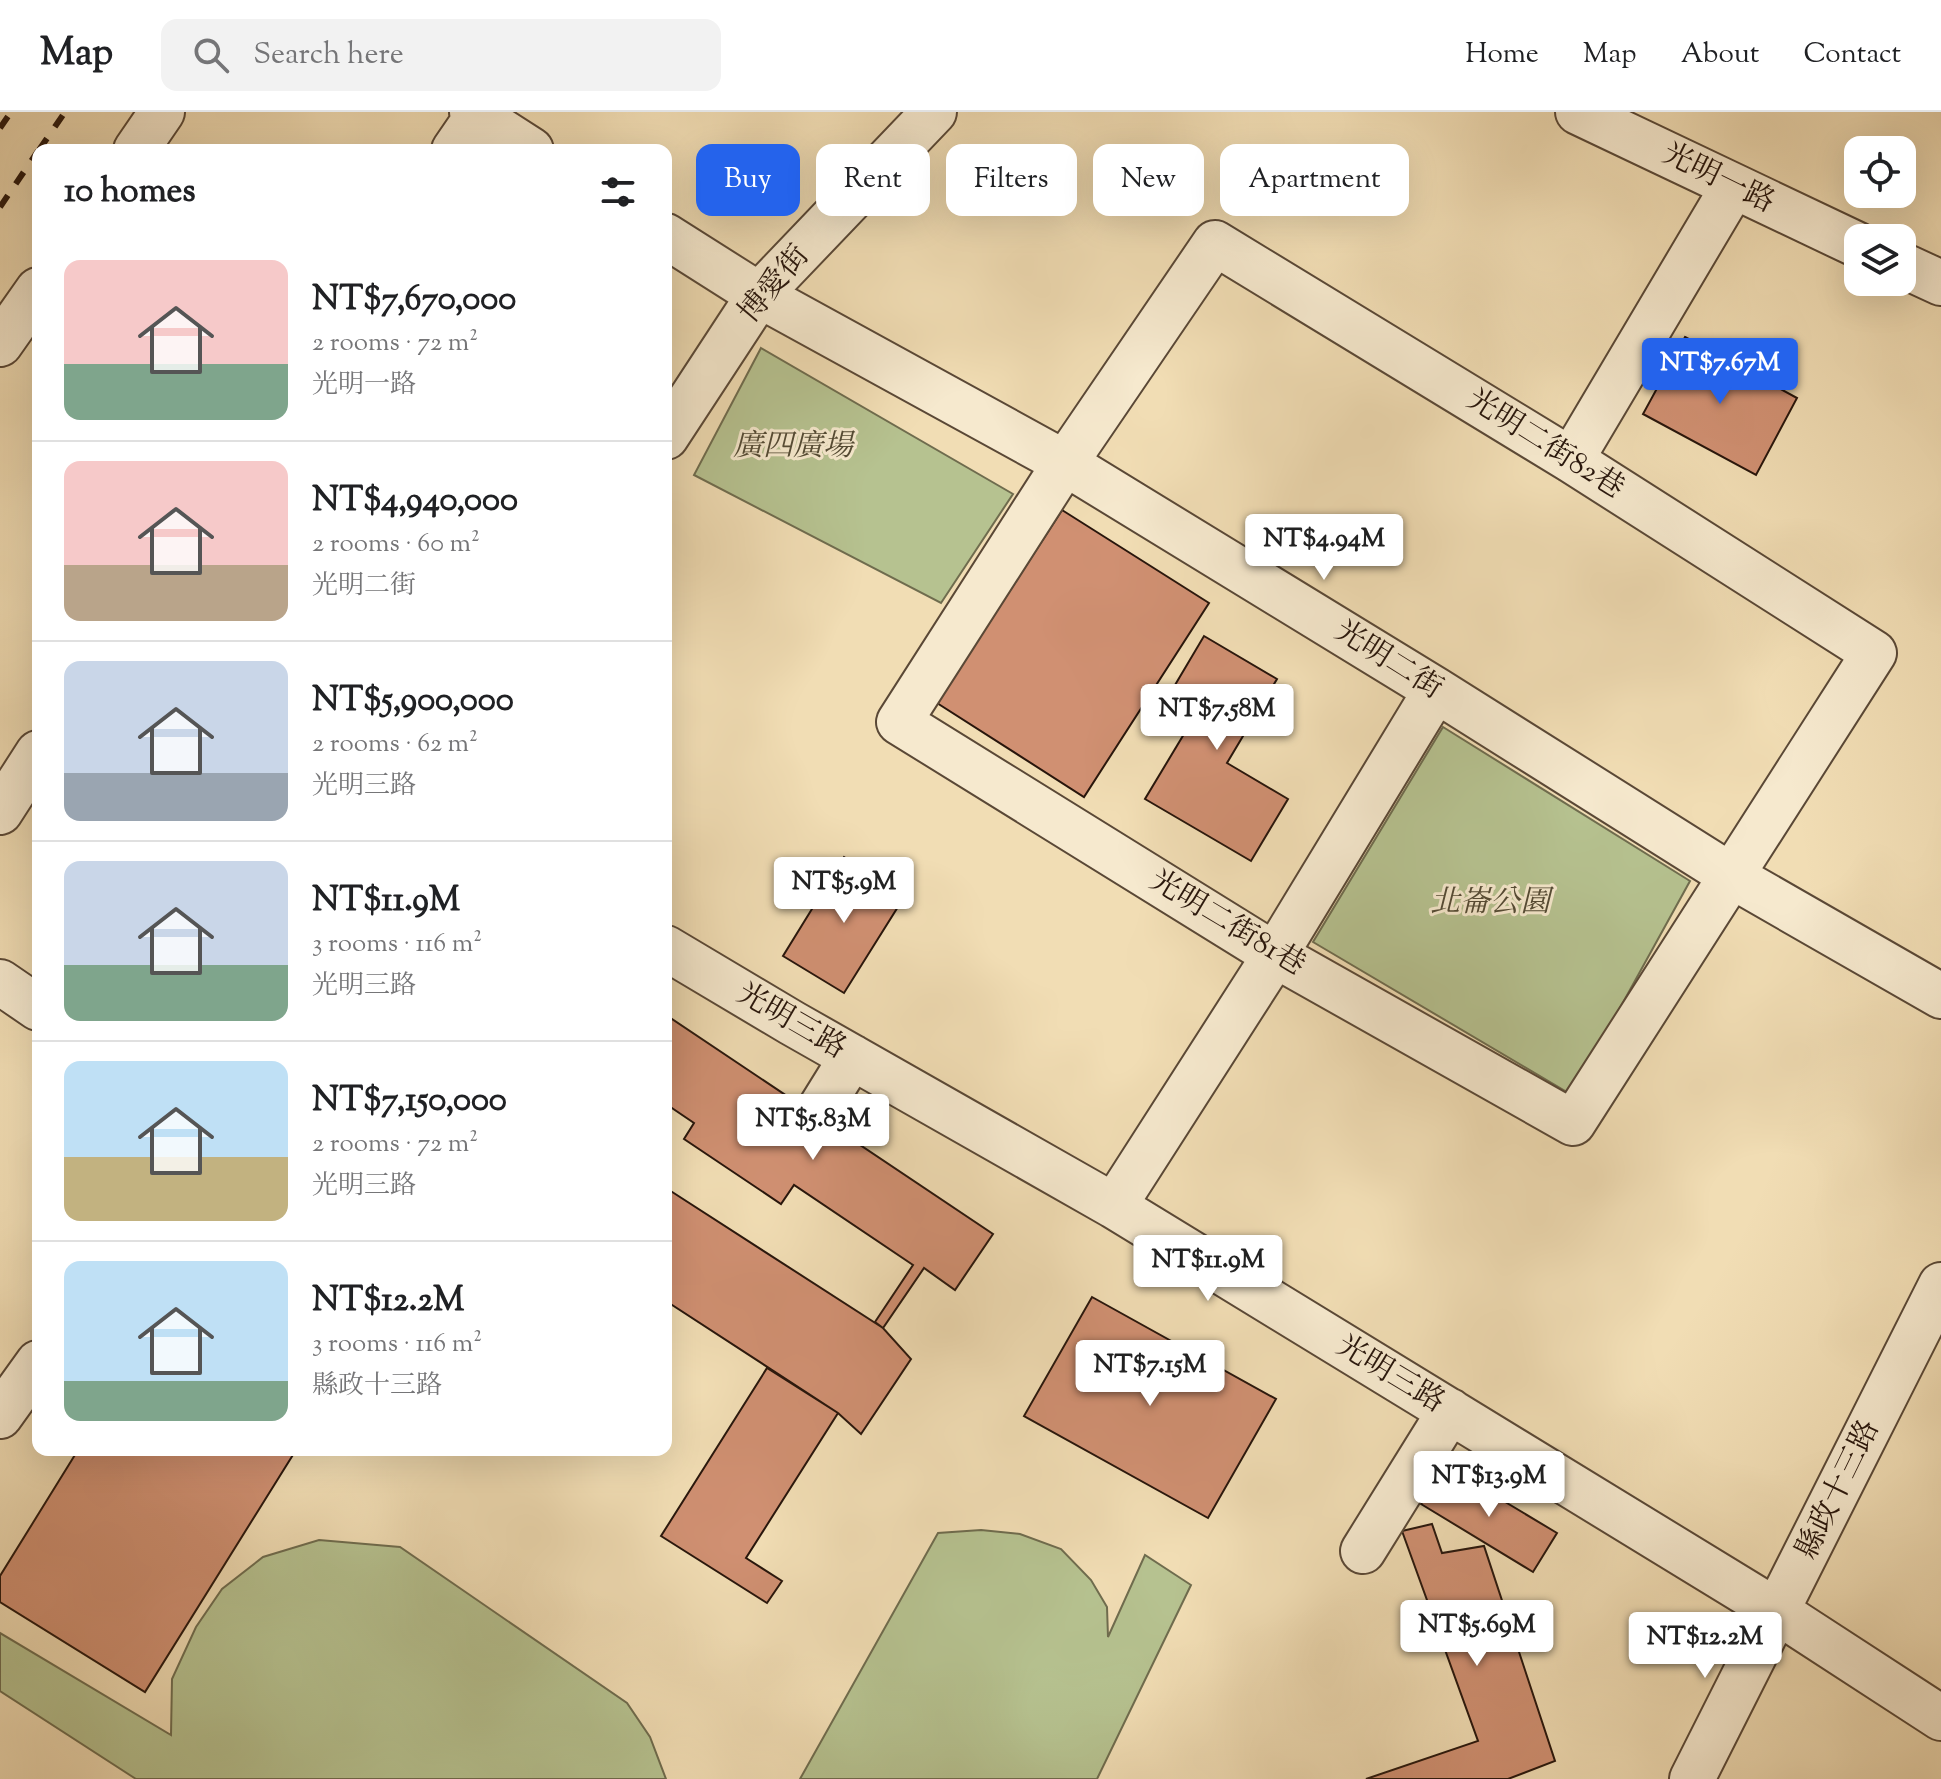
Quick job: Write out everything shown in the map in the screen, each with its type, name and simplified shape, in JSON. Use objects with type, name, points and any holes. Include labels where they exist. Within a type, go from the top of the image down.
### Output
[{"type":"street","points":[[140,144],[162,112]]},
{"type":"street","name":"博愛街","points":[[672,428],[759,295],[934,112]]},
{"type":"street","name":"光明一路","points":[[1578,112],[1844,239]]},
{"type":"street","points":[[471,122],[518,144]]},
{"type":"street","points":[[1571,460],[1733,187]]},
{"type":"street","name":"光明二街","points":[[672,240],[759,295],[1065,463],[1436,690],[1730,875],[1941,996]]},
{"type":"street","name":"光明二街82巷","points":[[1065,463],[1215,243],[1571,460],[1874,653],[1730,875]]},
{"type":"street","points":[[1916,271],[1941,283]]},
{"type":"street","points":[[0,344],[32,299]]},
{"type":"street","name":"光明二街81巷","points":[[1065,463],[899,722],[1275,955],[1573,1123],[1730,875]]},
{"type":"street","points":[[1114,1206],[1275,955],[1436,690]]},
{"type":"street","points":[[0,812],[32,762]]},
{"type":"street","name":"光明三路","points":[[672,952],[1114,1206],[1778,1612],[1941,1718]]},
{"type":"street","points":[[0,982],[32,1004]]},
{"type":"street","points":[[821,1107],[852,1057]]},
{"type":"street","name":"縣政十三路","points":[[1692,1779],[1941,1285]]},
{"type":"street","points":[[0,1416],[32,1371]]},
{"type":"street","points":[[1363,1551],[1450,1411]]},
{"type":"green space","name":"廣四廣場","points":[[761,348],[1013,494],[941,603],[694,475]]},
{"type":"green space","name":"北崙公園","points":[[1443,727],[1690,881],[1572,1095],[1313,942]]},
{"type":"green space","points":[[981,1530],[1020,1534],[1061,1549],[1091,1580],[1107,1607],[1108,1637],[1145,1555],[1191,1585],[1097,1779],[800,1779],[938,1533]]},
{"type":"green space","points":[[319,1540],[400,1547],[627,1703],[650,1737],[666,1779],[136,1779],[0,1691],[0,1633],[171,1735],[172,1679],[196,1627],[222,1589],[263,1557]]},
{"type":"building","points":[[1685,337],[1797,398],[1756,475],[1643,414]]},
{"type":"building","points":[[1062,510],[1209,603],[1084,797],[937,703]]},
{"type":"building","points":[[1204,636],[1277,679],[1227,763],[1288,799],[1251,861],[1145,799],[1190,724],[1162,707]]},
{"type":"building","points":[[844,857],[906,894],[844,993],[783,956]]},
{"type":"building","points":[[672,1019],[993,1234],[955,1290],[924,1268],[883,1328],[875,1322],[913,1265],[794,1185],[781,1204],[684,1139],[694,1123],[672,1108]]},
{"type":"building","points":[[672,1192],[883,1328],[911,1359],[861,1434],[838,1413],[672,1305]]},
{"type":"building","points":[[1092,1297],[1276,1399],[1208,1518],[1024,1416]]},
{"type":"building","points":[[767,1368],[838,1413],[746,1558],[782,1581],[767,1603],[661,1536]]},
{"type":"building","points":[[74,1456],[292,1456],[145,1692],[0,1602],[0,1576]]},
{"type":"building","points":[[1445,1466],[1557,1533],[1533,1572],[1421,1504]]},
{"type":"building","points":[[1432,1524],[1442,1553],[1484,1546],[1555,1761],[1508,1779],[1366,1779],[1478,1741],[1402,1531]]},
{"type":"railway","points":[[0,128],[11,112]]},
{"type":"railway","points":[[43,144],[65,112]]},
{"type":"railway","points":[[0,207],[32,160]]}]
